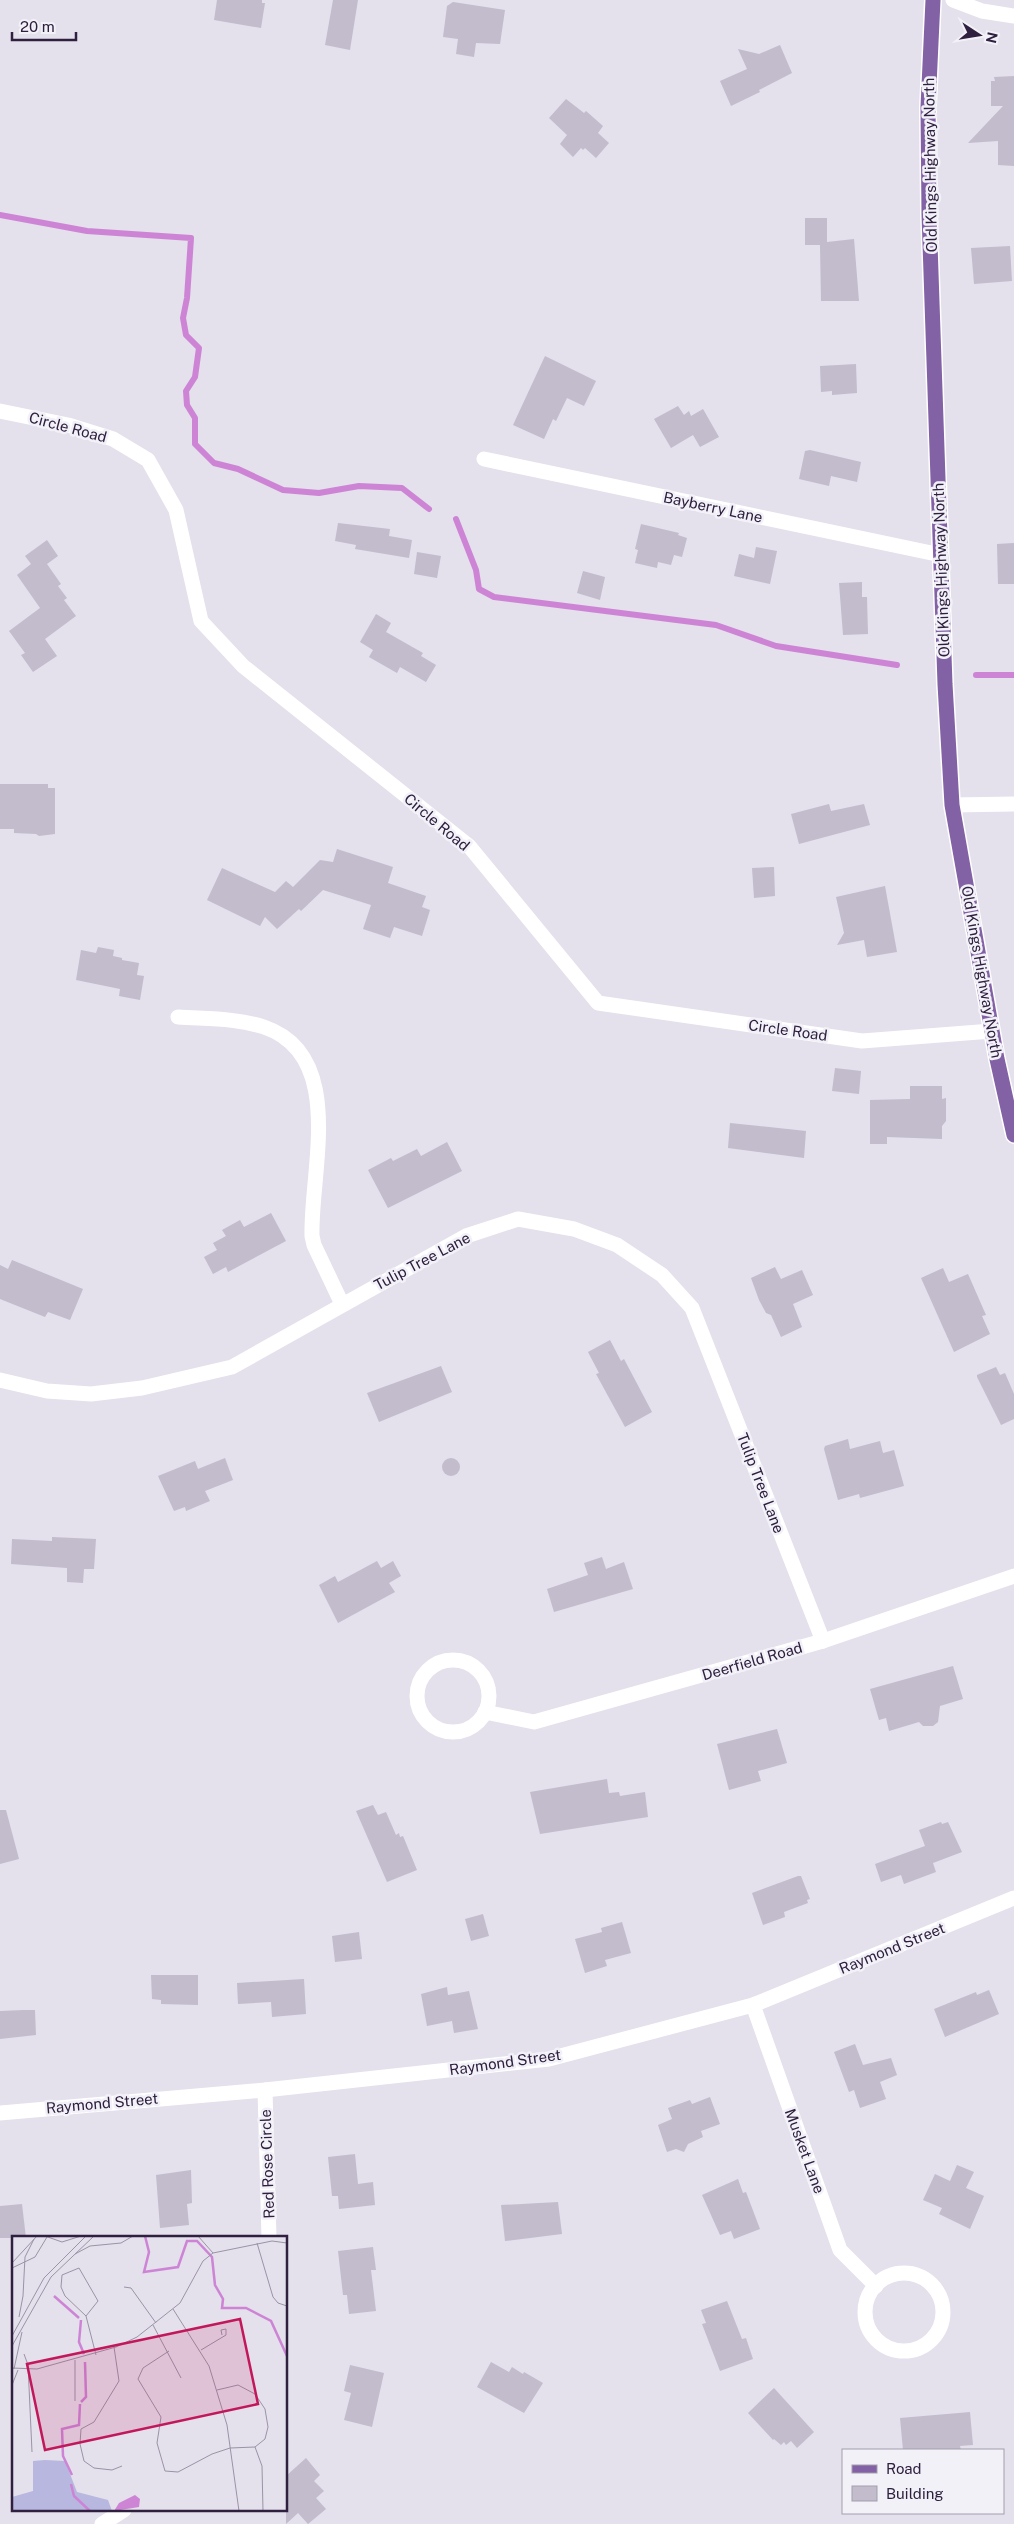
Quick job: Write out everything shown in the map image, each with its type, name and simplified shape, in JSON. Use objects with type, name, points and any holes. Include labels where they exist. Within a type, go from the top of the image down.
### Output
[{"type":"main road","name":"Old Kings Highway North","points":[[933,0],[929,47],[928,136],[941,555],[952,805],[992,1031],[1014,1135]]},
{"type":"street","points":[[953,0],[982,11],[1014,16]]},
{"type":"street","name":"Circle Road","points":[[0,411],[68,424],[113,439],[148,460],[176,510],[201,620],[243,666],[469,846],[598,1003],[862,1041],[992,1031]]},
{"type":"street","name":"Bayberry Lane","points":[[484,459],[941,555]]},
{"type":"street","points":[[952,805],[1014,804]]},
{"type":"street","points":[[178,1017],[262,1026],[287,1038],[306,1060],[312,1073],[319,1123],[312,1236],[314,1246],[342,1304]]},
{"type":"street","name":"Tulip Tree Lane","points":[[0,1380],[46,1391],[91,1394],[142,1388],[232,1367],[466,1236],[518,1219],[574,1229],[617,1245],[662,1275],[692,1308],[822,1641]]},
{"type":"street","name":"Deerfield Road","points":[[485,1712],[534,1722],[822,1641],[1014,1576]]},
{"type":"street","points":[[455,1660],[469,1664],[480,1673],[487,1685],[489,1699],[485,1712],[477,1724],[465,1731],[450,1732],[437,1729],[426,1720],[419,1708],[417,1694],[421,1680],[429,1670],[441,1662],[455,1660]]},
{"type":"street","name":"Raymond Street","points":[[0,2113],[102,2102],[265,2090],[549,2059],[752,2006],[1014,1898]]},
{"type":"street","name":"Musket Lane","points":[[752,2006],[840,2250],[876,2286]]},
{"type":"street","name":"Red Rose Circle","points":[[265,2090],[269,2236]]},
{"type":"street","points":[[902,2273],[918,2276],[931,2284],[940,2296],[943,2311],[940,2326],[933,2339],[920,2348],[905,2351],[890,2349],[878,2341],[869,2329],[865,2314],[867,2299],[876,2286],[888,2277],[902,2273]]},
{"type":"street","points":[[102,2524],[121,2512]]},
{"type":"building","points":[[217,0],[262,0],[262,3],[265,3],[261,28],[214,20]]},
{"type":"building","points":[[333,0],[358,0],[350,50],[325,45]]},
{"type":"building","points":[[453,2],[505,10],[500,44],[476,43],[474,57],[456,54],[458,39],[443,37],[447,6]]},
{"type":"building","points":[[780,45],[792,73],[731,106],[720,81],[747,69],[738,49],[759,54]]},
{"type":"building","points":[[1014,76],[1014,166],[998,165],[998,141],[968,143],[1003,106],[991,106],[991,81],[995,81],[994,77]]},
{"type":"building","points":[[566,99],[584,113],[586,111],[603,126],[598,133],[609,143],[596,158],[585,148],[583,150],[581,148],[573,157],[560,144],[567,135],[549,118]]},
{"type":"building","points":[[805,218],[827,218],[827,242],[854,239],[859,301],[821,301],[820,245],[805,245]]},
{"type":"building","points":[[1010,246],[1012,281],[974,284],[971,248]]},
{"type":"building","points":[[545,356],[596,381],[584,406],[567,398],[556,421],[553,419],[544,439],[513,425]]},
{"type":"building","points":[[856,364],[857,393],[832,395],[832,391],[821,392],[820,366]]},
{"type":"building","points":[[678,406],[684,415],[689,411],[691,416],[703,409],[719,437],[700,447],[693,435],[671,448],[654,419]]},
{"type":"building","points":[[810,450],[861,462],[857,482],[831,476],[829,486],[799,479],[805,451]]},
{"type":"building","points":[[338,523],[390,529],[389,536],[412,540],[409,558],[355,549],[356,545],[335,541]]},
{"type":"building","points":[[641,524],[679,533],[678,535],[687,538],[682,557],[674,555],[671,565],[658,562],[657,568],[635,563],[638,550],[635,549]]},
{"type":"building","points":[[47,540],[58,556],[47,564],[61,584],[58,586],[67,598],[64,600],[76,616],[45,639],[57,656],[33,672],[21,655],[25,653],[9,631],[40,608],[17,575],[31,564],[25,556]]},
{"type":"building","points":[[1014,543],[1014,584],[998,584],[997,544]]},
{"type":"building","points":[[756,547],[777,551],[770,584],[734,576],[739,554],[754,558]]},
{"type":"building","points":[[417,552],[441,556],[437,578],[414,574]]},
{"type":"building","points":[[583,571],[605,577],[600,600],[577,593]]},
{"type":"building","points":[[862,582],[862,597],[867,597],[868,634],[843,635],[839,583]]},
{"type":"building","points":[[376,614],[391,623],[386,632],[423,653],[421,656],[436,665],[426,682],[400,667],[397,673],[369,657],[373,650],[360,642]]},
{"type":"building","points":[[0,784],[48,784],[48,788],[55,788],[55,834],[39,836],[36,834],[14,833],[14,829],[0,829]]},
{"type":"building","points":[[829,804],[831,811],[864,804],[870,825],[799,844],[791,814]]},
{"type":"building","points":[[337,849],[393,867],[388,883],[426,896],[422,907],[430,910],[422,936],[394,927],[390,938],[363,929],[371,905],[323,890],[301,911],[299,909],[277,929],[265,917],[260,926],[207,900],[222,868],[275,892],[286,881],[293,887],[320,860],[333,862]]},
{"type":"building","points":[[774,867],[775,896],[754,898],[752,868]]},
{"type":"building","points":[[885,886],[897,952],[867,957],[864,940],[837,945],[844,933],[836,897]]},
{"type":"building","points":[[98,947],[114,950],[113,956],[122,958],[122,960],[139,963],[137,975],[144,976],[140,1000],[119,996],[120,989],[76,980],[81,950],[96,953]]},
{"type":"building","points":[[835,1068],[861,1071],[859,1094],[832,1091]]},
{"type":"building","points":[[910,1086],[942,1086],[942,1099],[946,1098],[946,1121],[942,1126],[942,1139],[887,1137],[887,1144],[870,1144],[870,1100],[910,1099]]},
{"type":"building","points":[[730,1123],[806,1131],[804,1158],[728,1148]]},
{"type":"building","points":[[447,1142],[462,1171],[388,1208],[368,1170],[391,1158],[393,1161],[417,1149],[421,1156]]},
{"type":"building","points":[[271,1213],[286,1241],[228,1272],[226,1267],[213,1274],[204,1257],[217,1250],[213,1243],[226,1236],[222,1230],[240,1220],[244,1227]]},
{"type":"building","points":[[12,1260],[83,1289],[70,1320],[48,1312],[45,1317],[0,1299],[0,1265],[8,1269]]},
{"type":"building","points":[[775,1267],[781,1279],[802,1270],[813,1295],[793,1304],[802,1327],[781,1337],[771,1315],[766,1313],[759,1300],[751,1278]]},
{"type":"building","points":[[943,1268],[949,1282],[968,1274],[986,1315],[982,1316],[990,1334],[954,1352],[921,1278]]},
{"type":"building","points":[[610,1340],[621,1361],[624,1359],[652,1412],[625,1427],[596,1374],[599,1373],[588,1352]]},
{"type":"building","points":[[441,1366],[452,1392],[379,1422],[367,1393]]},
{"type":"building","points":[[996,1367],[1000,1375],[1005,1373],[1014,1394],[1014,1419],[1001,1425],[977,1377],[977,1375]]},
{"type":"building","points":[[848,1439],[850,1449],[880,1441],[883,1453],[894,1450],[904,1486],[860,1498],[859,1494],[838,1500],[824,1449],[825,1446]]},
{"type":"building","points":[[225,1458],[233,1480],[205,1491],[210,1501],[186,1511],[185,1507],[174,1511],[158,1476],[195,1461],[198,1469]]},
{"type":"building","points":[[451,1458],[457,1461],[460,1467],[457,1473],[451,1476],[445,1473],[442,1467],[445,1461]]},
{"type":"building","points":[[52,1537],[96,1539],[94,1569],[84,1569],[83,1583],[67,1582],[67,1568],[11,1564],[12,1539],[52,1541]]},
{"type":"building","points":[[602,1557],[606,1569],[624,1562],[633,1589],[554,1612],[547,1589],[588,1575],[584,1563]]},
{"type":"building","points":[[377,1561],[381,1568],[393,1561],[401,1576],[389,1583],[395,1592],[338,1623],[319,1585],[335,1576],[338,1582]]},
{"type":"building","points":[[953,1666],[963,1699],[940,1706],[938,1722],[933,1726],[923,1726],[919,1722],[889,1731],[886,1718],[879,1720],[870,1689]]},
{"type":"building","points":[[777,1729],[787,1763],[758,1771],[761,1781],[729,1790],[717,1744]]},
{"type":"building","points":[[607,1779],[609,1793],[619,1792],[620,1796],[645,1792],[648,1817],[540,1834],[530,1792]]},
{"type":"building","points":[[373,1805],[378,1815],[386,1812],[396,1835],[399,1833],[400,1837],[403,1836],[417,1870],[387,1882],[356,1811]]},
{"type":"building","points":[[0,1810],[6,1810],[19,1859],[0,1864]]},
{"type":"building","points":[[941,1822],[942,1824],[948,1822],[962,1852],[933,1863],[936,1872],[904,1884],[901,1875],[881,1882],[875,1864],[925,1846],[919,1830]]},
{"type":"building","points":[[801,1876],[810,1899],[807,1900],[808,1903],[784,1912],[785,1917],[763,1925],[752,1893]]},
{"type":"building","points":[[483,1914],[489,1936],[471,1941],[465,1919]]},
{"type":"building","points":[[622,1922],[631,1953],[605,1960],[607,1966],[585,1973],[575,1939],[602,1932],[601,1928]]},
{"type":"building","points":[[359,1932],[362,1959],[335,1962],[332,1936]]},
{"type":"building","points":[[151,1975],[198,1975],[198,2005],[161,2004],[161,2000],[152,1999]]},
{"type":"building","points":[[304,1979],[306,2014],[272,2017],[271,2002],[238,2004],[237,1983]]},
{"type":"building","points":[[447,1987],[448,1995],[469,1991],[478,2029],[454,2033],[452,2021],[427,2026],[421,1994]]},
{"type":"building","points":[[989,1990],[999,2014],[945,2037],[934,2009],[976,1992],[977,1995]]},
{"type":"building","points":[[35,2010],[36,2035],[0,2039],[0,2011]]},
{"type":"building","points":[[855,2044],[863,2065],[891,2058],[897,2075],[880,2082],[886,2099],[860,2108],[854,2090],[849,2092],[834,2052]]},
{"type":"building","points":[[710,2097],[720,2124],[701,2131],[703,2137],[688,2144],[684,2152],[676,2149],[667,2152],[658,2125],[672,2119],[668,2108],[690,2100],[692,2104]]},
{"type":"building","points":[[355,2154],[358,2184],[373,2182],[375,2205],[339,2209],[338,2196],[332,2196],[328,2157]]},
{"type":"building","points":[[957,2165],[974,2172],[966,2188],[984,2196],[970,2229],[939,2214],[942,2208],[923,2200],[935,2174],[950,2181]]},
{"type":"building","points":[[191,2170],[192,2203],[187,2204],[189,2225],[160,2228],[156,2175]]},
{"type":"building","points":[[738,2179],[743,2193],[746,2192],[760,2229],[734,2239],[731,2231],[720,2235],[702,2195]]},
{"type":"building","points":[[558,2202],[562,2234],[505,2241],[501,2205]]},
{"type":"building","points":[[22,2204],[26,2236],[0,2238],[0,2206]]},
{"type":"building","points":[[373,2247],[376,2270],[371,2270],[376,2311],[349,2314],[347,2295],[343,2295],[338,2251]]},
{"type":"building","points":[[727,2301],[742,2339],[746,2338],[753,2359],[720,2371],[702,2324],[706,2323],[701,2310]]},
{"type":"building","points":[[491,2362],[509,2372],[512,2367],[543,2383],[524,2413],[477,2387]]},
{"type":"building","points":[[350,2365],[384,2373],[372,2427],[344,2420],[351,2393],[344,2391]]},
{"type":"building","points":[[774,2388],[814,2432],[797,2448],[791,2441],[786,2445],[784,2442],[781,2445],[773,2440],[748,2413]]},
{"type":"building","points":[[970,2412],[973,2445],[960,2446],[961,2449],[903,2449],[900,2418]]},
{"type":"building","points":[[306,2458],[320,2475],[314,2481],[324,2491],[316,2498],[326,2509],[308,2524],[298,2513],[286,2524],[286,2512],[288,2512],[288,2474]]},
{"type":"waterway","points":[[0,215],[87,231],[191,238],[187,298],[183,318],[186,335],[199,348],[195,377],[186,391],[187,405],[195,418],[195,444],[214,463],[238,469],[283,490],[319,493],[359,486],[402,488],[429,509]]},
{"type":"waterway","points":[[456,519],[476,570],[479,589],[494,597],[716,625],[776,646],[897,665]]},
{"type":"waterway","points":[[976,675],[1014,675]]}]
